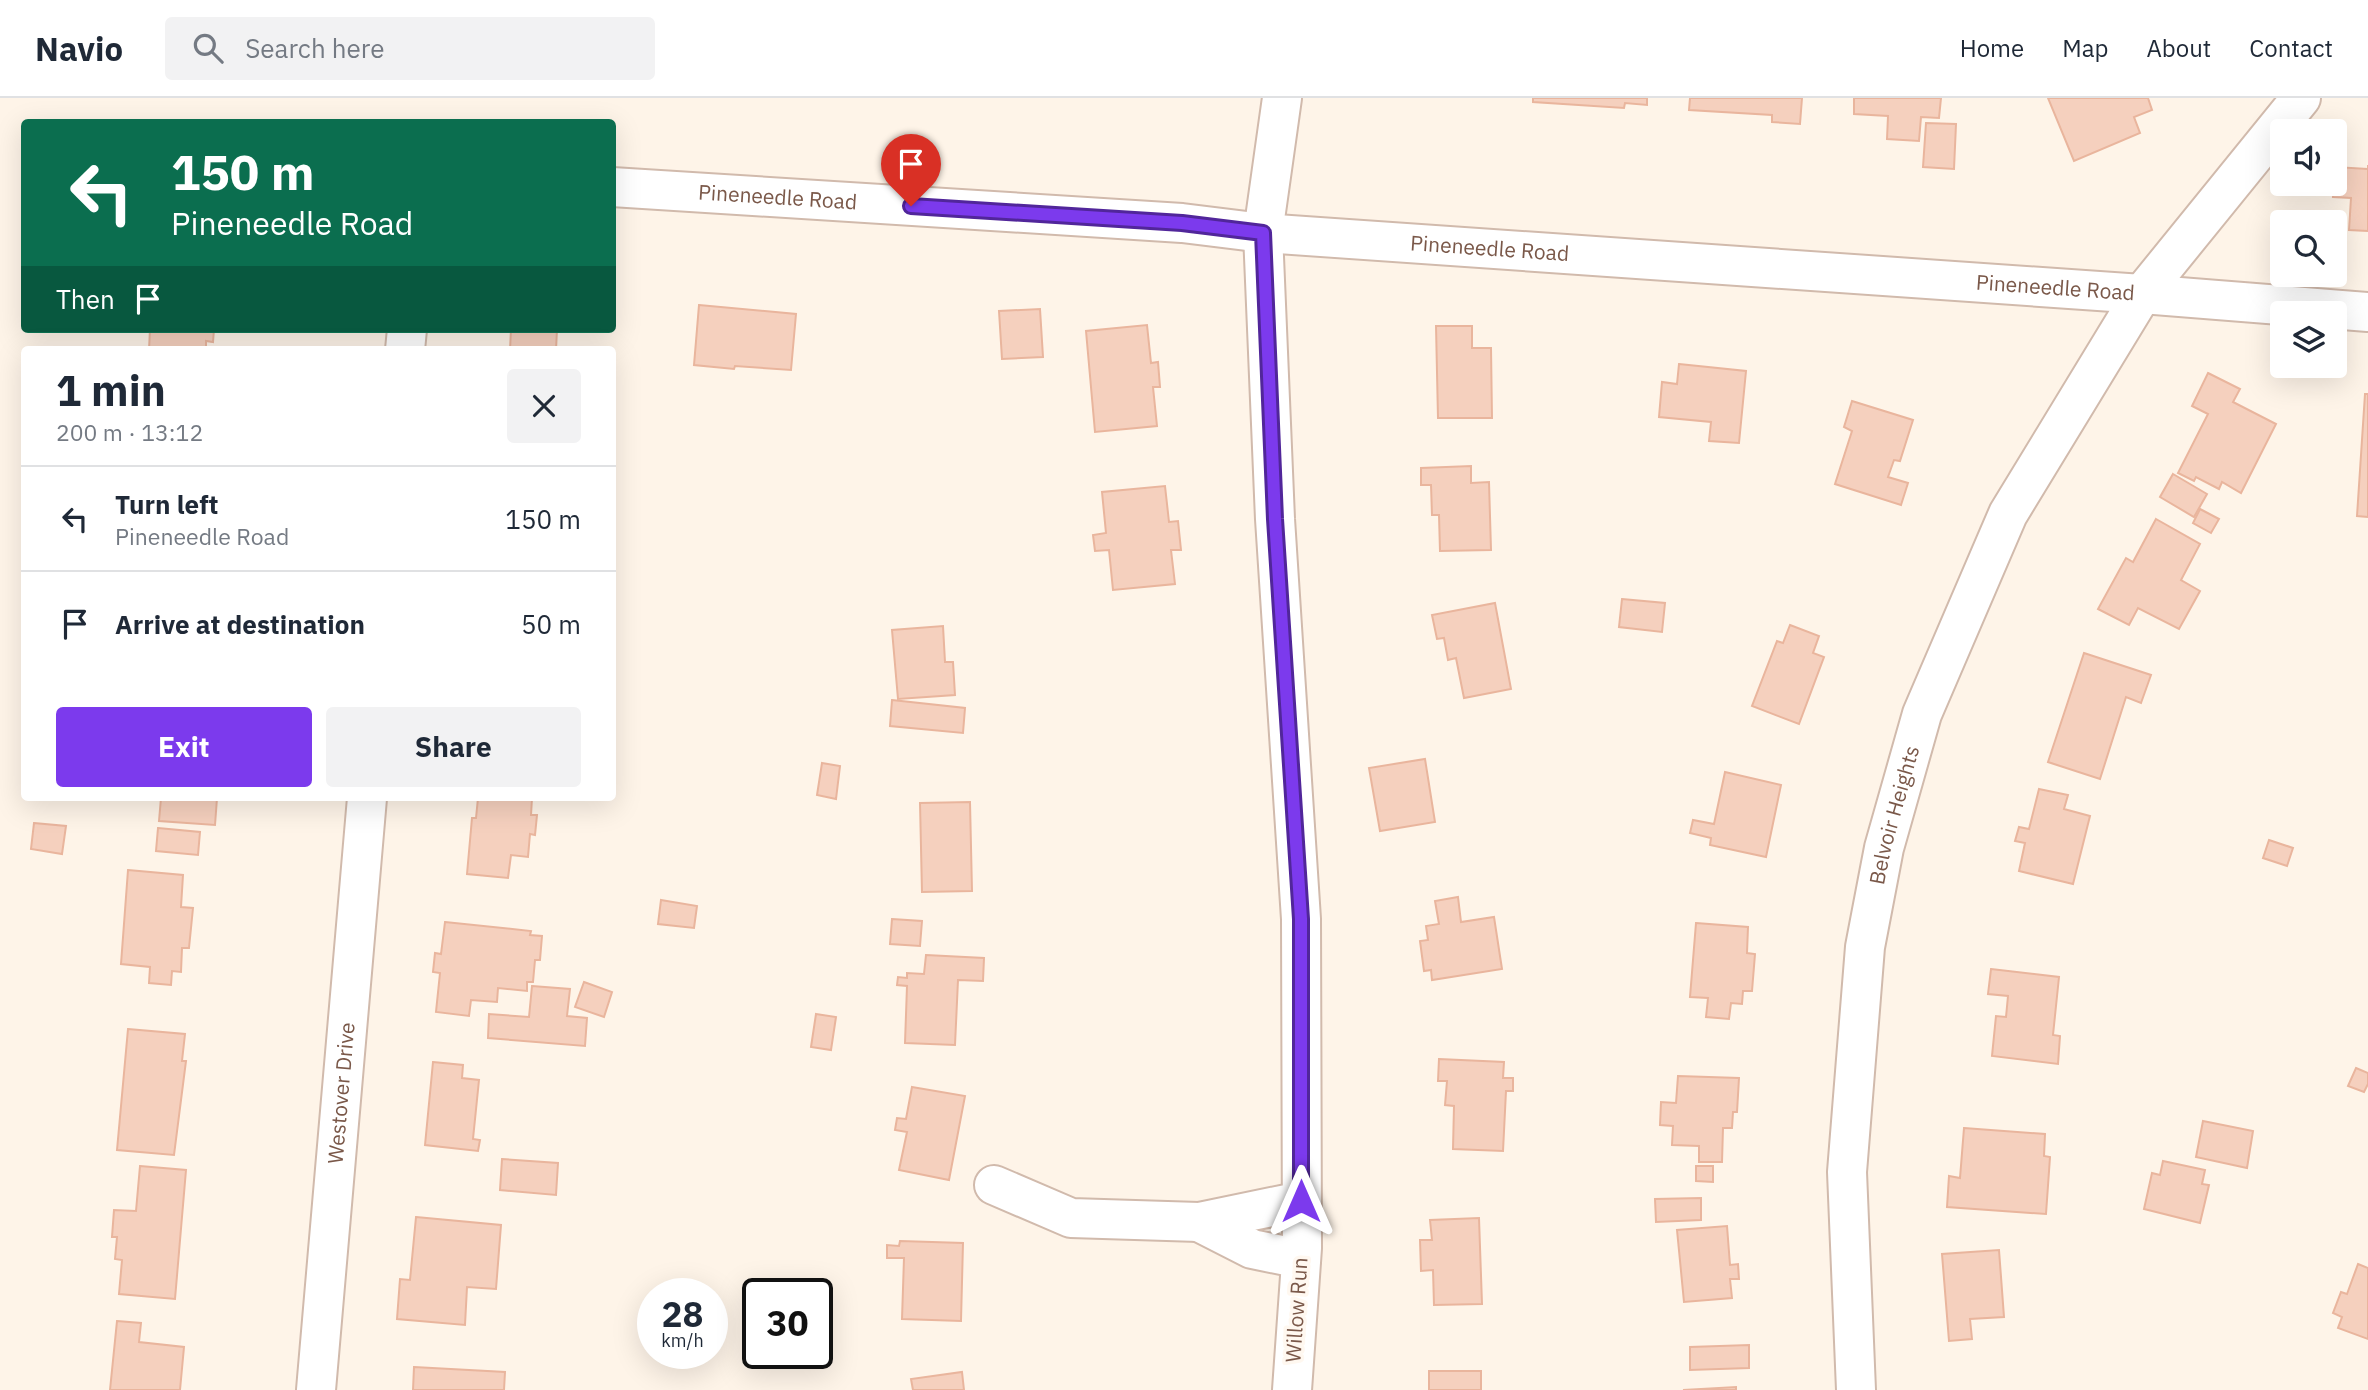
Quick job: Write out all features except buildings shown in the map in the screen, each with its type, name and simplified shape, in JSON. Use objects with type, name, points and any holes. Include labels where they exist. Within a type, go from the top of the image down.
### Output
[{"type":"street","name":"Willow Run","points":[[1282,98],[1263,233],[1275,519],[1301,919],[1301,1259],[1292,1390]]},
{"type":"street","name":"Belvoir Heights","points":[[1856,1390],[1847,1172],[1865,947],[1884,848],[1922,715],[2008,514],[2143,294],[2301,98]]},
{"type":"street","name":"Pineneedle Road","points":[[616,187],[1182,223],[1263,233],[2143,294],[2368,313]]},
{"type":"street","name":"Westover Drive","points":[[316,1390],[367,801]]},
{"type":"street","points":[[994,1185],[1071,1218],[1199,1222],[1301,1201]]},
{"type":"street","points":[[1199,1222],[1252,1249],[1301,1259]]},
{"type":"route","points":[[911,206],[1182,223],[1263,233],[1275,519],[1301,919],[1301,1201]]}]
